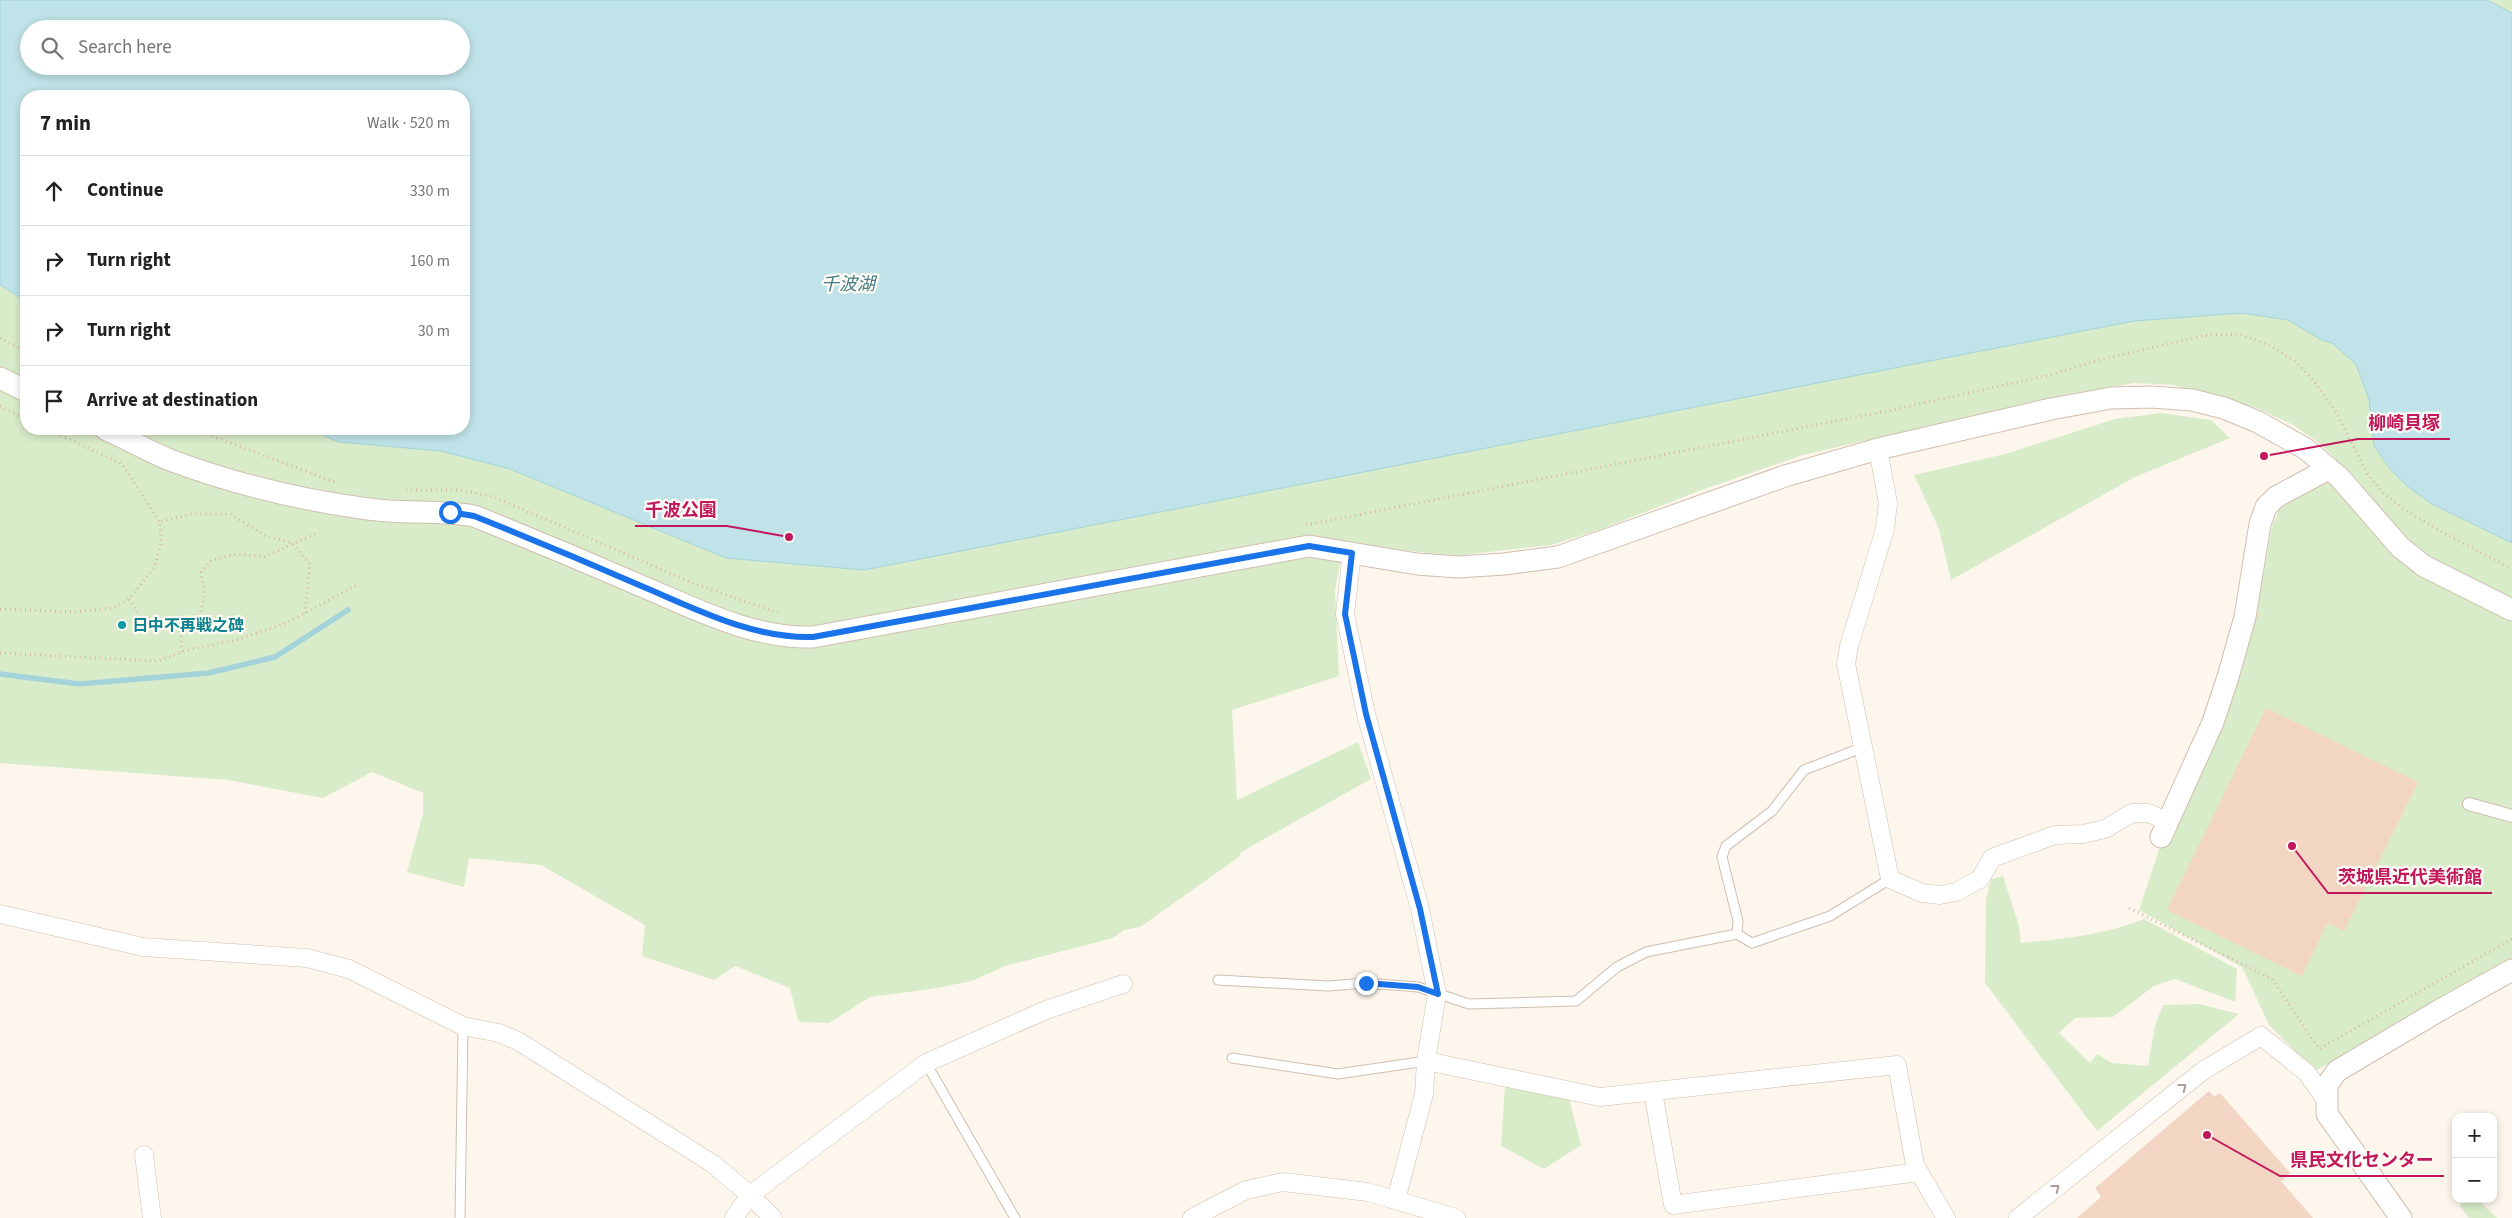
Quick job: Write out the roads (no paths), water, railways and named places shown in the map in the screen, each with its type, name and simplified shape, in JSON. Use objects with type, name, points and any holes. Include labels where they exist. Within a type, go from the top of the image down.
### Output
[{"type":"street","points":[[0,378],[20,388]]},
{"type":"street","points":[[118,435],[169,459],[234,482],[291,497],[370,509],[450,512],[474,516],[695,608],[764,634],[791,638],[813,637],[1309,546],[1417,564],[1458,567],[1504,564],[1558,557],[1785,476],[1878,449],[2051,408],[2111,398],[2152,397],[2192,400],[2224,408],[2258,422],[2306,449],[2358,497],[2378,524],[2400,546],[2424,566],[2512,610]]},
{"type":"street","points":[[1878,449],[1888,503],[1885,529],[1849,646],[1846,664],[1890,879],[1922,893],[1940,895],[1956,892],[1980,879],[1992,858],[2055,835],[2083,834],[2105,829],[2132,813],[2148,812],[2164,829],[2213,722],[2228,677],[2245,618],[2260,524],[2266,507],[2276,497],[2328,469]]},
{"type":"street","points":[[1352,553],[1345,614],[1366,714],[1420,909],[1438,994],[1426,1061],[1424,1094],[1396,1200]]},
{"type":"street","points":[[2470,804],[2512,816]]},
{"type":"street","points":[[0,914],[143,947],[307,958],[349,969],[463,1026],[500,1033],[518,1041],[713,1164],[750,1195],[773,1218]]},
{"type":"street","points":[[2401,1218],[2327,1114],[2325,1099],[2327,1085],[2337,1071],[2512,970]]},
{"type":"street","points":[[734,1218],[750,1195],[926,1063],[1046,1010],[1123,984]]},
{"type":"street","points":[[2022,1217],[2204,1070],[2260,1036],[2307,1073],[2325,1099]]},
{"type":"street","points":[[1426,1061],[1600,1097],[1897,1065],[1918,1172],[1946,1218]]},
{"type":"street","points":[[1653,1092],[1673,1205],[1918,1172]]},
{"type":"street","points":[[144,1155],[152,1218]]},
{"type":"street","points":[[1192,1218],[1246,1190],[1282,1182],[1368,1192],[1456,1218]]},
{"type":"lane","points":[[1737,934],[1738,921],[1722,857],[1726,846],[1772,811],[1804,770],[1864,747]]},
{"type":"lane","points":[[1218,980],[1328,986],[1374,984],[1418,987],[1469,1004],[1576,1001],[1617,967],[1646,952],[1737,934],[1752,943],[1830,916],[1890,879]]},
{"type":"lane","points":[[460,1218],[463,1026]]},
{"type":"lane","points":[[1232,1058],[1338,1074],[1426,1061]]},
{"type":"lane","points":[[926,1063],[1014,1218]]},
{"type":"water","name":"千波湖","points":[[0,0],[2487,0],[2512,13],[2512,543],[2432,504],[2408,487],[2391,470],[2374,446],[2369,399],[2356,364],[2332,343],[2322,340],[2288,320],[2242,313],[2134,321],[864,570],[726,558],[510,469],[441,451],[339,442],[322,435],[470,435],[470,90],[20,90],[20,297],[0,285]]},
{"type":"waterway","points":[[0,674],[79,684],[209,673],[275,657],[348,610]]},
{"type":"place","name":"柳崎貝塚","points":[[2264,456]]},
{"type":"place","name":"千波公園","points":[[789,537]]},
{"type":"place","name":"日中不再戦之碑","points":[[122,625]]},
{"type":"place","name":"茨城県近代美術館","points":[[2292,846]]},
{"type":"place","name":"県民文化センター","points":[[2207,1135]]}]
